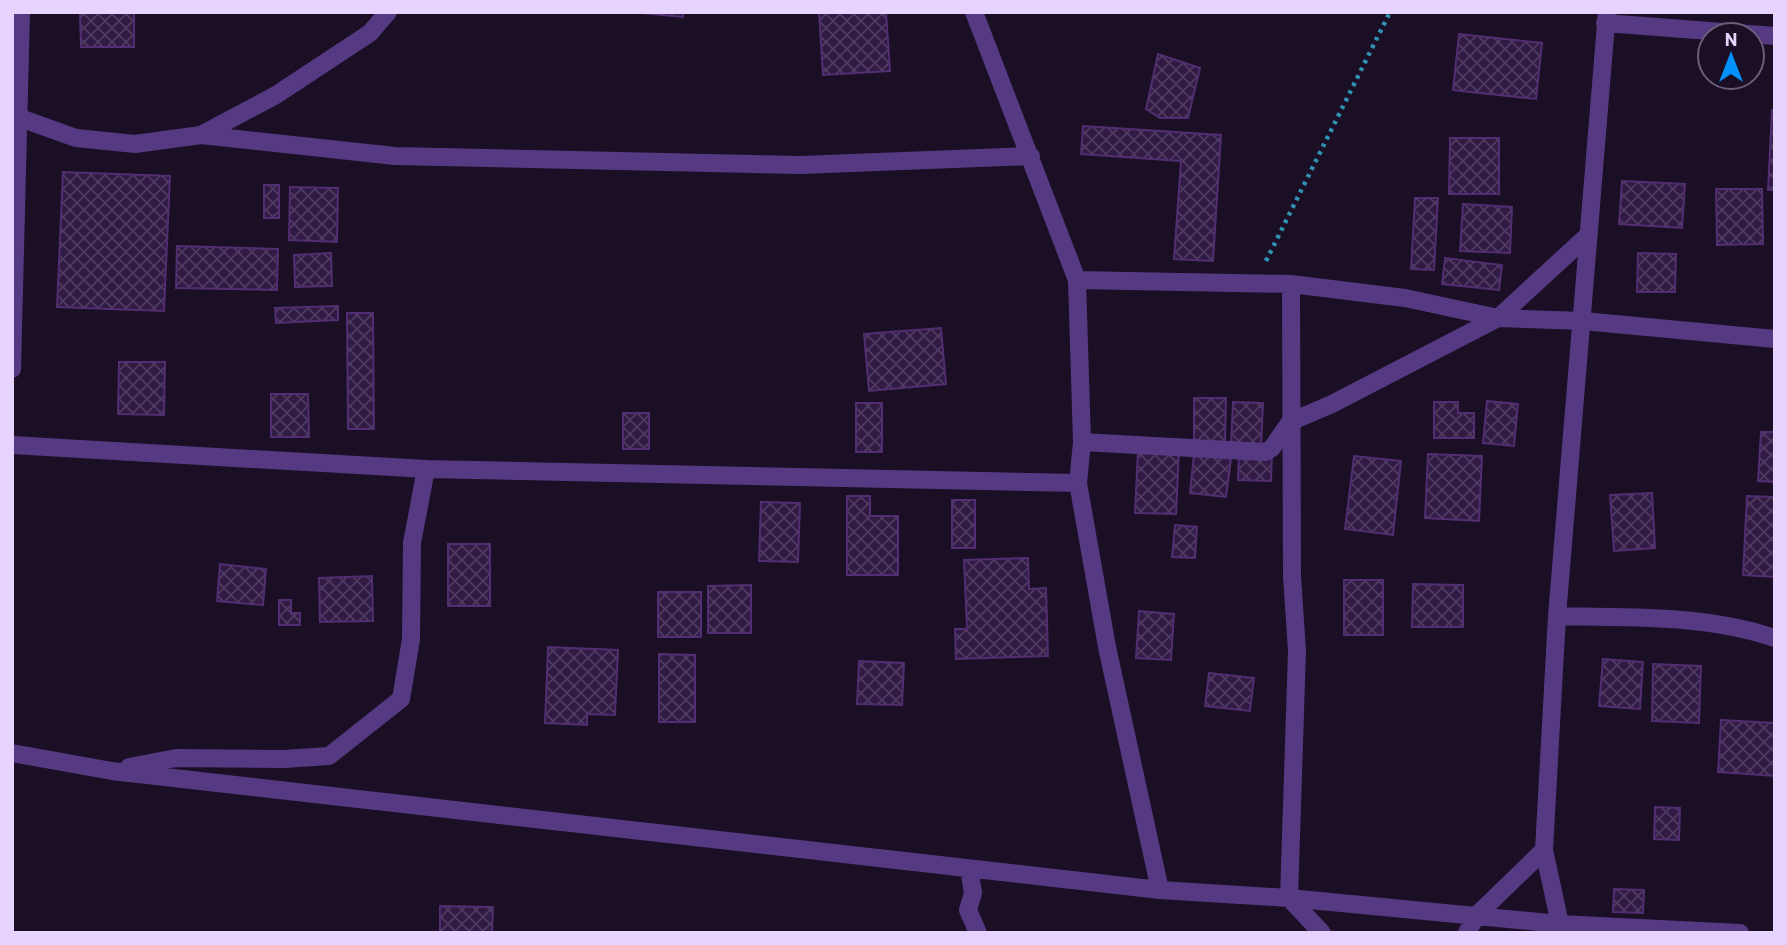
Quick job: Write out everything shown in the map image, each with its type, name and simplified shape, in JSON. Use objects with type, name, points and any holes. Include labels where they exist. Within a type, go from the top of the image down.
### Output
[{"type":"street","points":[[12,369],[16,118],[21,12]]},
{"type":"street","points":[[201,135],[286,88],[370,33],[388,12]]},
{"type":"street","points":[[974,12],[1077,280],[1082,442],[1078,483],[1107,647],[1160,890]]},
{"type":"street","points":[[1560,923],[1544,850],[1557,615],[1606,18],[1775,36]]},
{"type":"street","points":[[16,118],[76,138],[135,144],[201,135],[422,157],[801,165],[1031,156]]},
{"type":"street","points":[[1082,442],[1265,452],[1272,448],[1290,422],[1332,404],[1498,318],[1586,237]]},
{"type":"street","points":[[1077,280],[1291,284],[1405,298],[1498,318],[1583,321],[1775,339]]},
{"type":"street","points":[[1291,284],[1292,576],[1297,651],[1289,898],[1322,933]]},
{"type":"street","points":[[12,445],[426,469],[1078,483]]},
{"type":"street","points":[[112,771],[176,758],[284,759],[330,756],[401,699],[411,639],[412,543],[426,469]]},
{"type":"street","points":[[1557,615],[1698,620],[1742,627],[1775,638]]},
{"type":"street","points":[[12,753],[112,771],[1160,890],[1289,898],[1560,923],[1740,933]]},
{"type":"street","points":[[1467,933],[1476,916],[1544,850]]},
{"type":"street","points":[[970,869],[973,893],[968,910],[978,933]]},
{"type":"path","points":[[1255,284],[1390,12]]},
{"type":"building","points":[[80,12],[134,12],[134,47],[81,47]]},
{"type":"building","points":[[630,12],[683,12],[683,17]]},
{"type":"building","points":[[819,12],[886,12],[890,71],[823,75]]},
{"type":"building","points":[[1459,34],[1542,43],[1536,99],[1453,90]]},
{"type":"building","points":[[1158,54],[1200,68],[1188,118],[1160,118],[1146,109]]},
{"type":"building","points":[[1772,110],[1775,110],[1775,190],[1768,190]]},
{"type":"building","points":[[1083,126],[1221,135],[1213,261],[1174,259],[1181,161],[1081,154]]},
{"type":"building","points":[[1450,138],[1499,138],[1499,194],[1449,194]]},
{"type":"building","points":[[63,172],[170,176],[164,311],[57,307]]},
{"type":"building","points":[[1622,181],[1685,184],[1682,228],[1619,224]]},
{"type":"building","points":[[264,185],[279,185],[279,218],[264,218]]},
{"type":"building","points":[[290,187],[338,188],[337,242],[289,240]]},
{"type":"building","points":[[1716,189],[1762,189],[1763,244],[1717,245]]},
{"type":"building","points":[[1415,198],[1438,198],[1434,270],[1411,269]]},
{"type":"building","points":[[1463,204],[1512,207],[1510,253],[1460,251]]},
{"type":"building","points":[[177,246],[278,249],[277,290],[176,288]]},
{"type":"building","points":[[331,253],[332,286],[295,287],[294,255]]},
{"type":"building","points":[[1638,253],[1676,254],[1675,292],[1637,292]]},
{"type":"building","points":[[1445,258],[1502,265],[1499,290],[1442,284]]},
{"type":"building","points":[[338,306],[338,320],[276,323],[275,308]]},
{"type":"building","points":[[347,313],[373,313],[374,429],[348,429]]},
{"type":"building","points":[[941,328],[946,384],[869,391],[864,334]]},
{"type":"building","points":[[119,362],[165,362],[164,415],[118,414]]},
{"type":"building","points":[[271,394],[308,394],[309,437],[271,437]]},
{"type":"building","points":[[1194,398],[1226,398],[1225,443],[1194,443]]},
{"type":"building","points":[[1487,401],[1518,404],[1514,446],[1483,443]]},
{"type":"building","points":[[1233,402],[1263,403],[1261,446],[1231,445]]},
{"type":"building","points":[[1434,402],[1458,402],[1458,413],[1474,413],[1474,438],[1434,438]]},
{"type":"building","points":[[856,403],[882,403],[882,452],[856,452]]},
{"type":"building","points":[[623,413],[649,413],[649,449],[623,449]]},
{"type":"building","points":[[1761,432],[1775,432],[1775,482],[1758,481]]},
{"type":"building","points":[[1138,449],[1179,450],[1176,514],[1135,513]]},
{"type":"building","points":[[1194,454],[1231,459],[1226,497],[1190,493]]},
{"type":"building","points":[[1239,454],[1272,455],[1271,481],[1238,480]]},
{"type":"building","points":[[1428,454],[1482,456],[1479,521],[1425,518]]},
{"type":"building","points":[[1354,456],[1401,461],[1393,535],[1345,529]]},
{"type":"building","points":[[1652,493],[1655,548],[1614,551],[1610,495]]},
{"type":"building","points":[[847,496],[870,496],[870,516],[898,516],[898,575],[847,575]]},
{"type":"building","points":[[1747,496],[1775,497],[1775,577],[1743,575]]},
{"type":"building","points":[[952,500],[975,500],[975,548],[952,548]]},
{"type":"building","points":[[761,502],[800,503],[798,562],[759,561]]},
{"type":"building","points":[[1175,525],[1197,527],[1195,558],[1172,557]]},
{"type":"building","points":[[448,544],[490,544],[490,606],[448,606]]},
{"type":"building","points":[[1028,558],[1029,589],[1046,588],[1048,656],[956,659],[955,629],[967,629],[964,560]]},
{"type":"building","points":[[220,564],[266,569],[263,605],[217,601]]},
{"type":"building","points":[[372,576],[373,621],[320,622],[319,578]]},
{"type":"building","points":[[1344,580],[1383,580],[1383,635],[1344,635]]},
{"type":"building","points":[[1413,584],[1463,585],[1463,627],[1412,627]]},
{"type":"building","points":[[751,585],[751,633],[708,633],[708,586]]},
{"type":"building","points":[[658,592],[701,592],[701,637],[658,637]]},
{"type":"building","points":[[279,600],[291,600],[291,613],[300,613],[300,625],[279,625]]},
{"type":"building","points":[[1139,611],[1174,614],[1171,660],[1136,658]]},
{"type":"building","points":[[548,647],[618,650],[615,715],[587,714],[587,725],[545,723]]},
{"type":"building","points":[[659,654],[695,655],[695,722],[659,722]]},
{"type":"building","points":[[1603,659],[1643,662],[1640,709],[1599,706]]},
{"type":"building","points":[[859,661],[904,663],[902,705],[857,704]]},
{"type":"building","points":[[1653,664],[1701,666],[1699,723],[1652,721]]},
{"type":"building","points":[[1209,673],[1254,678],[1250,711],[1205,706]]},
{"type":"building","points":[[1721,720],[1775,723],[1775,776],[1718,772]]},
{"type":"building","points":[[1655,807],[1680,808],[1679,840],[1654,839]]},
{"type":"building","points":[[1614,889],[1644,890],[1643,913],[1613,912]]},
{"type":"building","points":[[440,906],[493,907],[492,933],[440,933]]}]
